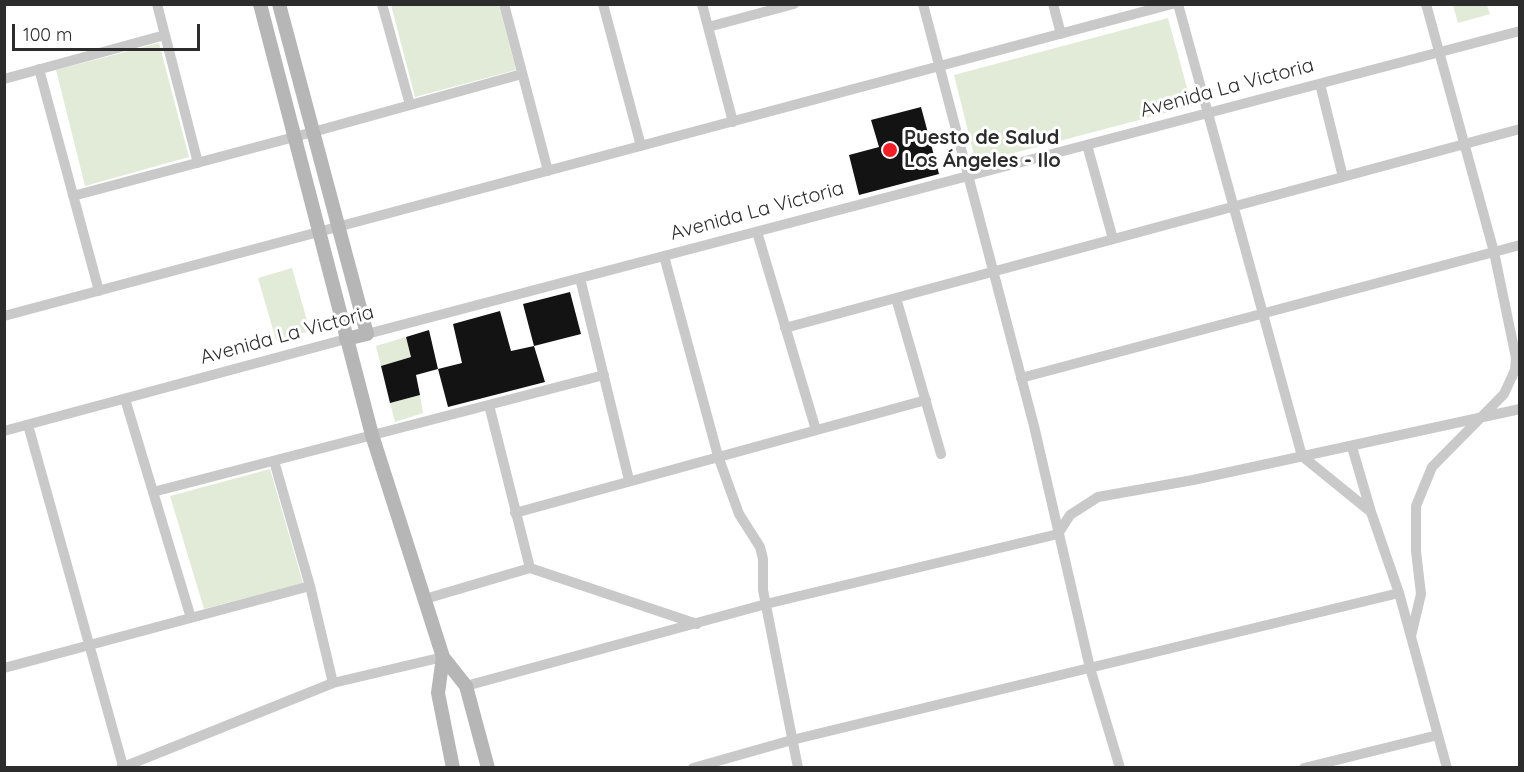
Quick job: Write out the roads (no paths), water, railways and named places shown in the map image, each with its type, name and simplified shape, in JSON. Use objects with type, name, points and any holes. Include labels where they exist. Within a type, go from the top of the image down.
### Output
[{"type":"street","points":[[157,4],[198,163]]},
{"type":"street","points":[[260,4],[372,435],[443,657],[466,686],[488,768]]},
{"type":"street","points":[[279,4],[367,334]]},
{"type":"street","points":[[382,4],[410,105]]},
{"type":"street","points":[[504,4],[548,171]]},
{"type":"street","points":[[603,4],[641,146]]},
{"type":"street","points":[[702,4],[733,122]]},
{"type":"street","points":[[708,27],[794,4]]},
{"type":"street","points":[[923,4],[1021,378],[1090,668],[1120,768]]},
{"type":"street","points":[[1053,4],[1061,34]]},
{"type":"street","points":[[4,316],[1172,4]]},
{"type":"street","points":[[1179,4],[1302,456],[1371,512]]},
{"type":"street","points":[[1411,636],[1421,594],[1416,551],[1416,506],[1432,468],[1504,394],[1512,380],[1516,364],[1494,252],[1426,4]]},
{"type":"street","name":"Avenida La Victoria","points":[[4,431],[1520,31]]},
{"type":"street","points":[[4,79],[165,35]]},
{"type":"street","points":[[39,69],[99,291]]},
{"type":"street","points":[[73,196],[294,138],[522,74]]},
{"type":"street","points":[[1320,84],[1343,177]]},
{"type":"street","points":[[785,328],[1520,129]]},
{"type":"street","points":[[1087,145],[1113,239]]},
{"type":"street","points":[[757,232],[816,430]]},
{"type":"street","points":[[1021,378],[1520,245]]},
{"type":"street","points":[[664,256],[718,456],[740,514],[760,547],[763,559],[763,590],[798,768]]},
{"type":"street","points":[[580,278],[629,480]]},
{"type":"street","points":[[896,298],[941,454]]},
{"type":"street","points":[[153,492],[604,375]]},
{"type":"street","points":[[125,399],[190,618]]},
{"type":"street","points":[[515,513],[926,400]]},
{"type":"street","points":[[489,405],[530,568]]},
{"type":"street","points":[[466,686],[766,604],[1059,534],[1070,515],[1098,497],[1352,447],[1520,409]]},
{"type":"street","points":[[28,425],[122,767],[333,683],[443,657]]},
{"type":"street","points":[[1352,447],[1371,512],[1399,593],[1447,768]]},
{"type":"street","points":[[274,461],[333,683]]},
{"type":"street","points":[[424,599],[530,568],[698,624]]},
{"type":"street","points":[[4,668],[309,586]]},
{"type":"street","points":[[693,768],[792,740],[1399,593]]},
{"type":"street","points":[[443,657],[438,693],[453,768]]},
{"type":"street","points":[[1304,768],[1438,735]]},
{"type":"place","name":"Puesto de Salud Los Ángeles - Ilo","points":[[890,150]]}]
